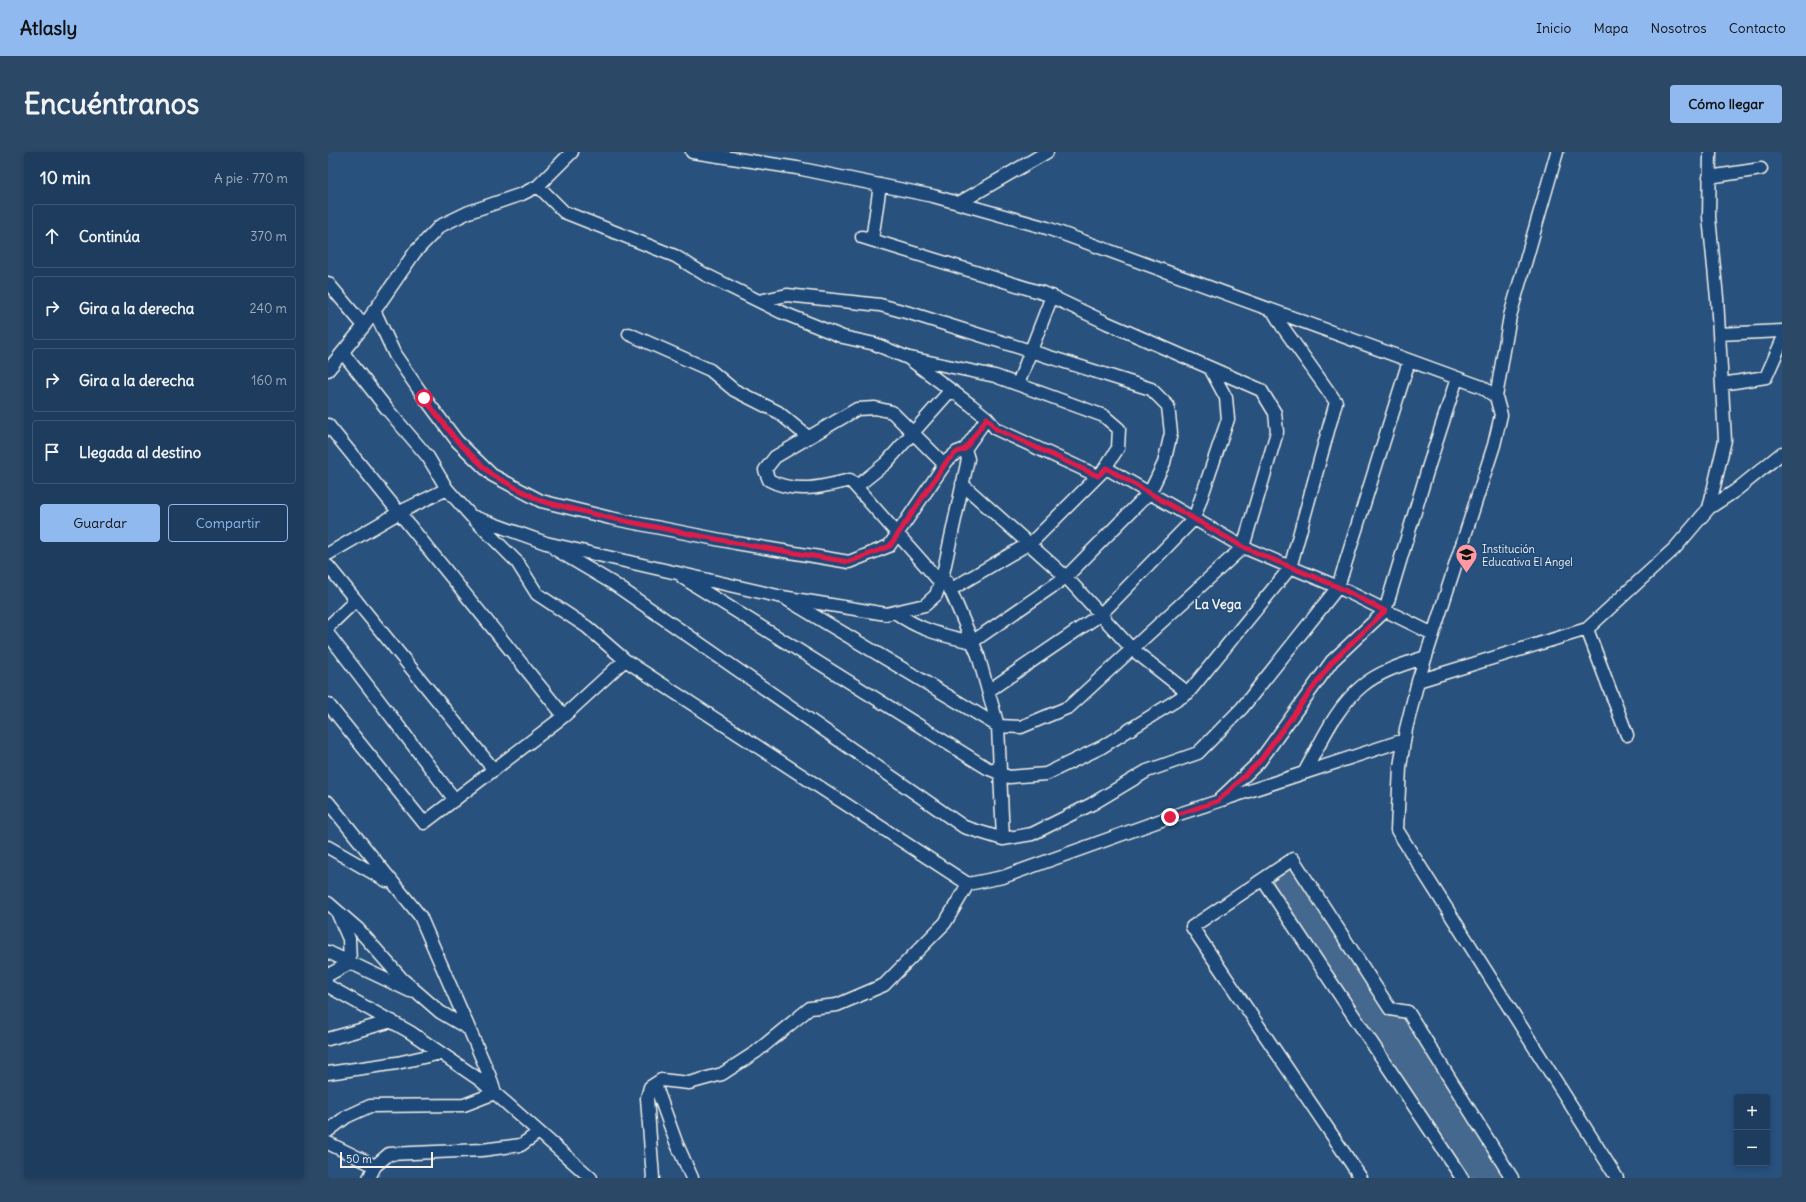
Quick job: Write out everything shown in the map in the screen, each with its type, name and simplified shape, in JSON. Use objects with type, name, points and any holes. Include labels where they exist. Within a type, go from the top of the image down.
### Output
[{"type":"street","points":[[328,370],[364,326],[416,252],[440,226],[469,212],[522,194],[538,186],[572,152]]},
{"type":"street","points":[[692,152],[797,168],[880,185],[959,203],[1047,228],[1482,387],[1496,398]]},
{"type":"street","points":[[959,203],[1046,152]]},
{"type":"street","points":[[1557,152],[1510,316],[1496,398],[1501,415],[1494,445],[1418,681],[1404,740],[1400,767],[1397,830],[1617,1178]]},
{"type":"street","points":[[1709,508],[1725,440],[1719,334],[1709,217],[1710,152]]},
{"type":"street","points":[[1709,177],[1761,169]]},
{"type":"street","points":[[782,597],[998,726],[1021,727],[1069,707],[1243,547],[1277,432],[1275,413],[1261,390],[1107,323],[1052,296],[867,239],[880,185]]},
{"type":"street","points":[[538,186],[564,212],[675,256],[704,274],[781,312],[843,337],[875,344],[908,358],[995,376],[1104,416],[1119,429],[1118,448],[1102,472],[1029,544],[950,590]]},
{"type":"street","points":[[328,283],[364,326]]},
{"type":"street","points":[[759,301],[787,295],[880,305],[1032,350],[1151,389],[1168,406],[1171,433],[1164,463],[1150,492],[1066,577],[972,642],[934,633],[906,621],[895,612]]},
{"type":"street","points":[[1018,384],[1052,296]]},
{"type":"street","points":[[374,310],[395,355],[424,398],[457,441],[492,475],[541,501],[610,518],[849,562],[890,546],[944,464],[957,452],[965,449],[987,418]]},
{"type":"street","points":[[676,573],[987,768],[1009,777],[1046,774],[1102,747],[1188,693],[1290,568],[1336,402],[1273,311]]},
{"type":"street","points":[[1719,334],[1782,331]]},
{"type":"street","points":[[629,334],[710,370],[734,390],[778,412],[808,437]]},
{"type":"street","points":[[1722,384],[1766,377],[1782,341]]},
{"type":"street","points":[[343,353],[387,409],[428,457],[447,489],[471,516],[517,562],[537,594],[586,627],[625,660],[968,884],[1003,877],[1218,801],[1404,740]]},
{"type":"street","points":[[908,358],[987,418],[996,429],[1150,492],[1243,547],[1338,587],[1433,634]]},
{"type":"street","points":[[546,543],[614,584],[964,827],[1003,839],[1032,834],[1092,804],[1147,772],[1198,753],[1242,708],[1338,587],[1409,361]]},
{"type":"street","points":[[988,691],[1101,614],[1194,519],[1228,419],[1226,398],[1210,368]]},
{"type":"street","points":[[1218,801],[1259,762],[1332,662],[1385,611],[1428,465],[1457,378]]},
{"type":"street","points":[[856,487],[886,463],[950,391]]},
{"type":"street","points":[[944,464],[892,412],[875,408],[857,409],[775,457],[765,470],[769,480],[790,489],[830,485],[850,480],[898,534],[942,578],[950,590],[972,642],[998,726],[1003,839]]},
{"type":"street","points":[[328,425],[564,716]]},
{"type":"street","points":[[471,516],[546,543],[782,597],[886,614],[924,605],[936,595],[942,578],[968,459],[965,449]]},
{"type":"street","points":[[1418,681],[1587,629],[1675,548],[1709,508],[1735,491],[1782,453]]},
{"type":"street","points":[[962,484],[1066,577],[1132,649],[1188,693]]},
{"type":"street","points":[[328,554],[400,512],[447,489]]},
{"type":"street","points":[[328,566],[494,770]]},
{"type":"street","points":[[328,627],[356,600]]},
{"type":"street","points":[[1587,629],[1627,735]]},
{"type":"street","points":[[328,634],[455,800]]},
{"type":"street","points":[[1304,773],[1337,712],[1362,686],[1390,669],[1426,657]]},
{"type":"street","points":[[328,704],[424,823],[564,716],[625,660]]},
{"type":"street","points":[[328,802],[420,916],[490,1077],[495,1094]]},
{"type":"street","points":[[328,846],[395,886]]},
{"type":"street","points":[[1361,1178],[1192,927],[1293,859],[1390,1009],[1408,1012],[1512,1178]]},
{"type":"street","points":[[1262,880],[1462,1178]]},
{"type":"street","points":[[653,1178],[647,1098],[650,1087],[661,1080],[689,1083],[722,1074],[756,1052],[810,1008],[837,1005],[884,985],[945,923],[968,884]]},
{"type":"street","points":[[332,906],[358,930],[402,979],[422,997],[440,1012],[469,1029]]},
{"type":"street","points":[[332,906],[350,939],[350,963]]},
{"type":"street","points":[[328,952],[422,997]]},
{"type":"street","points":[[328,975],[350,963]]},
{"type":"street","points":[[328,986],[334,994],[392,1022],[480,1080],[591,1178]]},
{"type":"street","points":[[328,1039],[392,1022]]},
{"type":"street","points":[[328,1073],[397,1063],[440,1053]]},
{"type":"street","points":[[655,1084],[692,1178]]},
{"type":"street","points":[[328,1131],[346,1117],[370,1106],[464,1105],[495,1094]]},
{"type":"street","points":[[369,1178],[375,1166],[389,1154],[482,1150],[521,1145],[539,1132]]},
{"type":"street","points":[[328,1143],[375,1166]]},
{"type":"shaded area","points":[[1292,868],[1387,1014],[1404,1017],[1506,1178],[1467,1178],[1269,881]]},
{"type":"place","name":"Institución Educativa El Angel","points":[[1466,574]]},
{"type":"district","name":"La Vega","points":[[1218,604]]},
{"type":"route","points":[[424,398],[457,441],[492,475],[521,492],[541,501],[610,518],[736,543],[849,562],[890,546],[947,461],[957,452],[965,449],[987,418],[996,429],[1098,476],[1106,468],[1243,547],[1338,587],[1385,611],[1332,662],[1287,721],[1259,762],[1218,801],[1170,817]]}]
